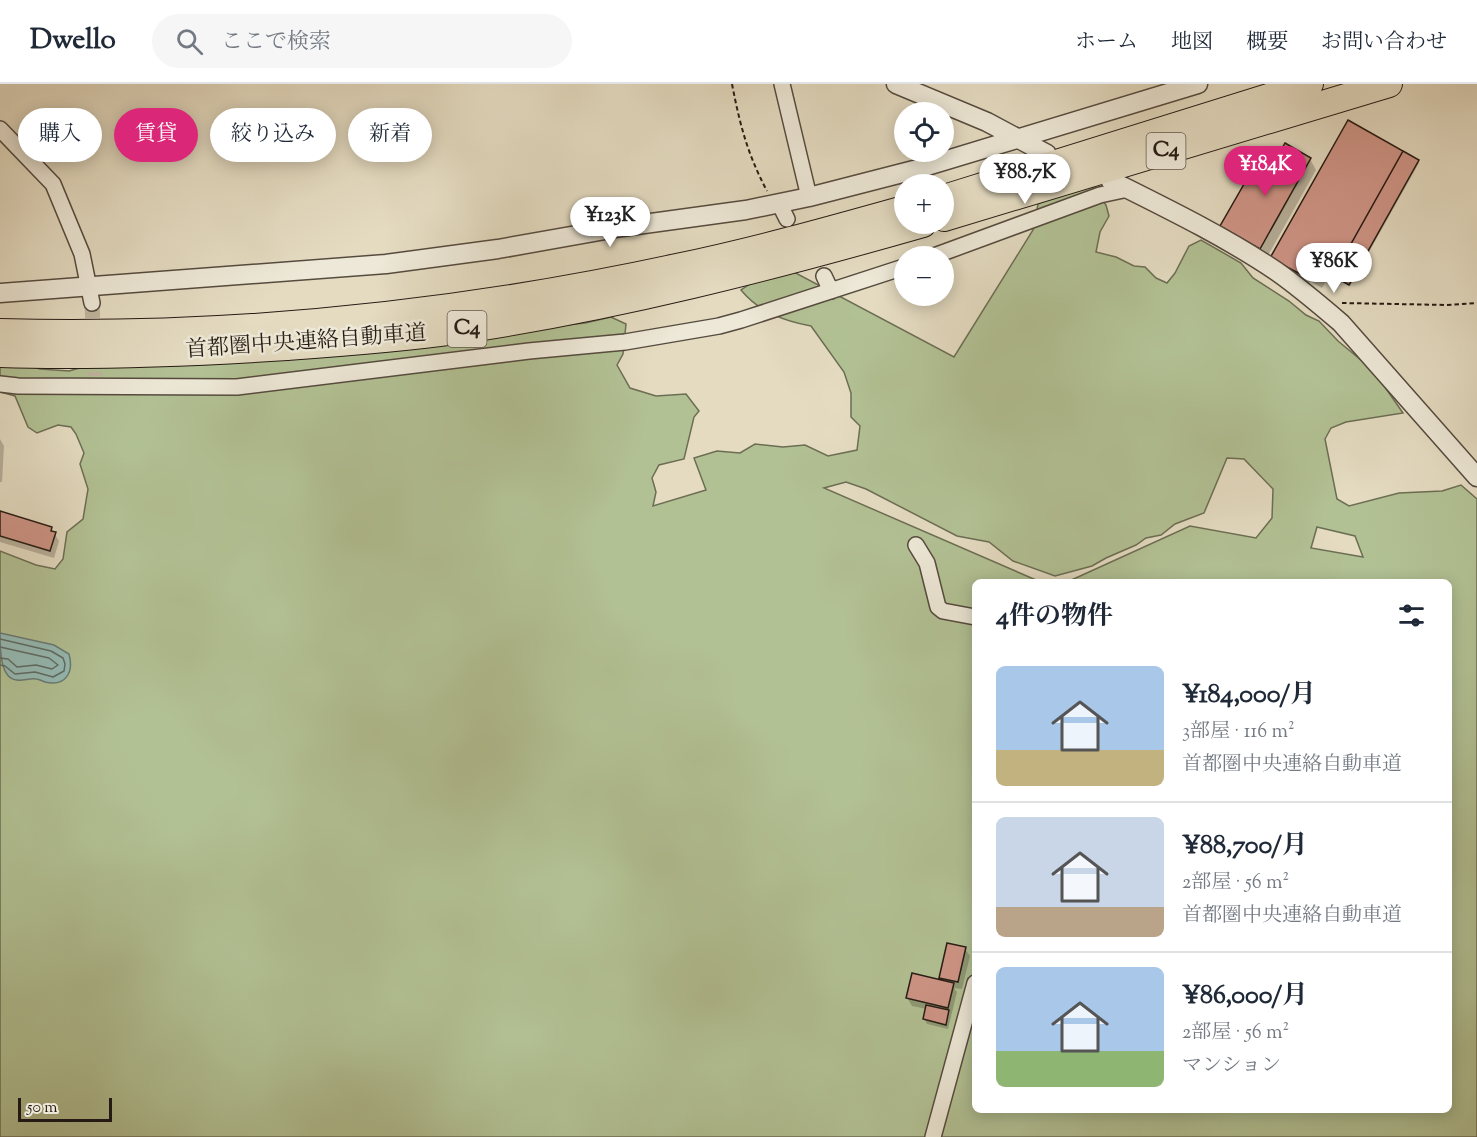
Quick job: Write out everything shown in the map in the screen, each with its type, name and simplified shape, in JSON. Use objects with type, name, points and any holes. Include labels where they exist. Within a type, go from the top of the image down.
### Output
[{"type":"highway","name":"C4","points":[[954,195],[1310,84]]},
{"type":"highway","name":"C4","points":[[954,215],[1389,84]]},
{"type":"highway","name":"首都圏中央連絡自動車道","points":[[0,332],[129,332],[288,325],[450,307],[676,267],[783,243],[894,212]]},
{"type":"highway","name":"首都圏中央連絡自動車道","points":[[0,354],[229,351],[454,331],[568,312],[679,289],[894,232]]},
{"type":"street","points":[[782,84],[809,197]]},
{"type":"street","points":[[896,84],[987,122],[1047,154]]},
{"type":"street","points":[[0,293],[91,294],[227,277],[386,264],[780,209],[809,197],[914,170],[1198,84]]},
{"type":"street","points":[[0,129],[53,184],[82,254],[91,294]]},
{"type":"street","points":[[1110,180],[1238,248],[1276,271],[1317,303],[1341,323],[1477,477]]},
{"type":"street","points":[[954,249],[1100,195],[1128,189]]},
{"type":"street","points":[[0,384],[18,386],[96,381],[237,387],[530,351],[625,342],[719,326],[894,270]]},
{"type":"street","points":[[824,276],[831,291]]},
{"type":"street","points":[[916,545],[927,563],[938,607],[943,611],[972,616]]},
{"type":"street","points":[[933,1137],[972,994]]},
{"type":"path","points":[[732,84],[741,131],[753,165],[780,209]]},
{"type":"path","points":[[1317,303],[1447,305],[1477,303]]},
{"type":"green space","points":[[1093,187],[1106,205],[1109,216],[1100,232],[1096,252],[1116,257],[1134,266],[1145,267],[1156,278],[1167,283],[1189,246],[1201,240],[1241,263],[1253,278],[1306,315],[1319,321],[1338,341],[1373,370],[1403,413],[1346,422],[1331,428],[1325,439],[1337,499],[1349,506],[1399,493],[1442,491],[1461,485],[1477,499],[1477,1137],[0,1137],[0,551],[36,565],[55,569],[63,559],[67,532],[83,519],[88,489],[80,464],[84,453],[76,434],[71,427],[58,425],[37,433],[28,427],[15,396],[0,392],[0,364],[24,364],[40,369],[69,371],[83,367],[115,364],[126,367],[157,362],[558,326],[611,317],[626,324],[623,354],[617,365],[630,388],[656,396],[686,394],[699,411],[694,417],[684,459],[659,465],[652,478],[656,492],[653,506],[706,490],[694,458],[717,451],[740,453],[755,444],[783,447],[805,445],[828,456],[857,450],[860,426],[851,417],[851,393],[844,372],[811,326],[764,310],[741,290],[756,280],[792,271],[954,357],[1033,230],[1038,204],[1059,194]],"holes":[[[1317,527],[1355,536],[1363,557],[1311,548]]]},
{"type":"water","points":[[0,633],[54,645],[69,654],[70,667],[67,677],[52,683],[37,679],[11,678],[2,662]]},
{"type":"building","points":[[1348,120],[1403,151],[1333,276],[1321,270],[1316,278],[1304,271],[1302,275],[1270,258]]},
{"type":"building","points":[[1285,143],[1311,158],[1260,249],[1220,226],[1255,165],[1268,173]]},
{"type":"building","points":[[1403,151],[1419,160],[1349,285],[1333,276]]},
{"type":"building","points":[[0,511],[52,527],[51,531],[56,532],[50,551],[0,536]]},
{"type":"building","points":[[947,943],[966,947],[958,982],[939,978]]},
{"type":"building","points":[[912,973],[954,983],[948,1008],[906,998]]},
{"type":"building","points":[[926,1005],[949,1010],[946,1025],[923,1019]]},
{"type":"tunnel","points":[[92,303],[95,376]]}]
